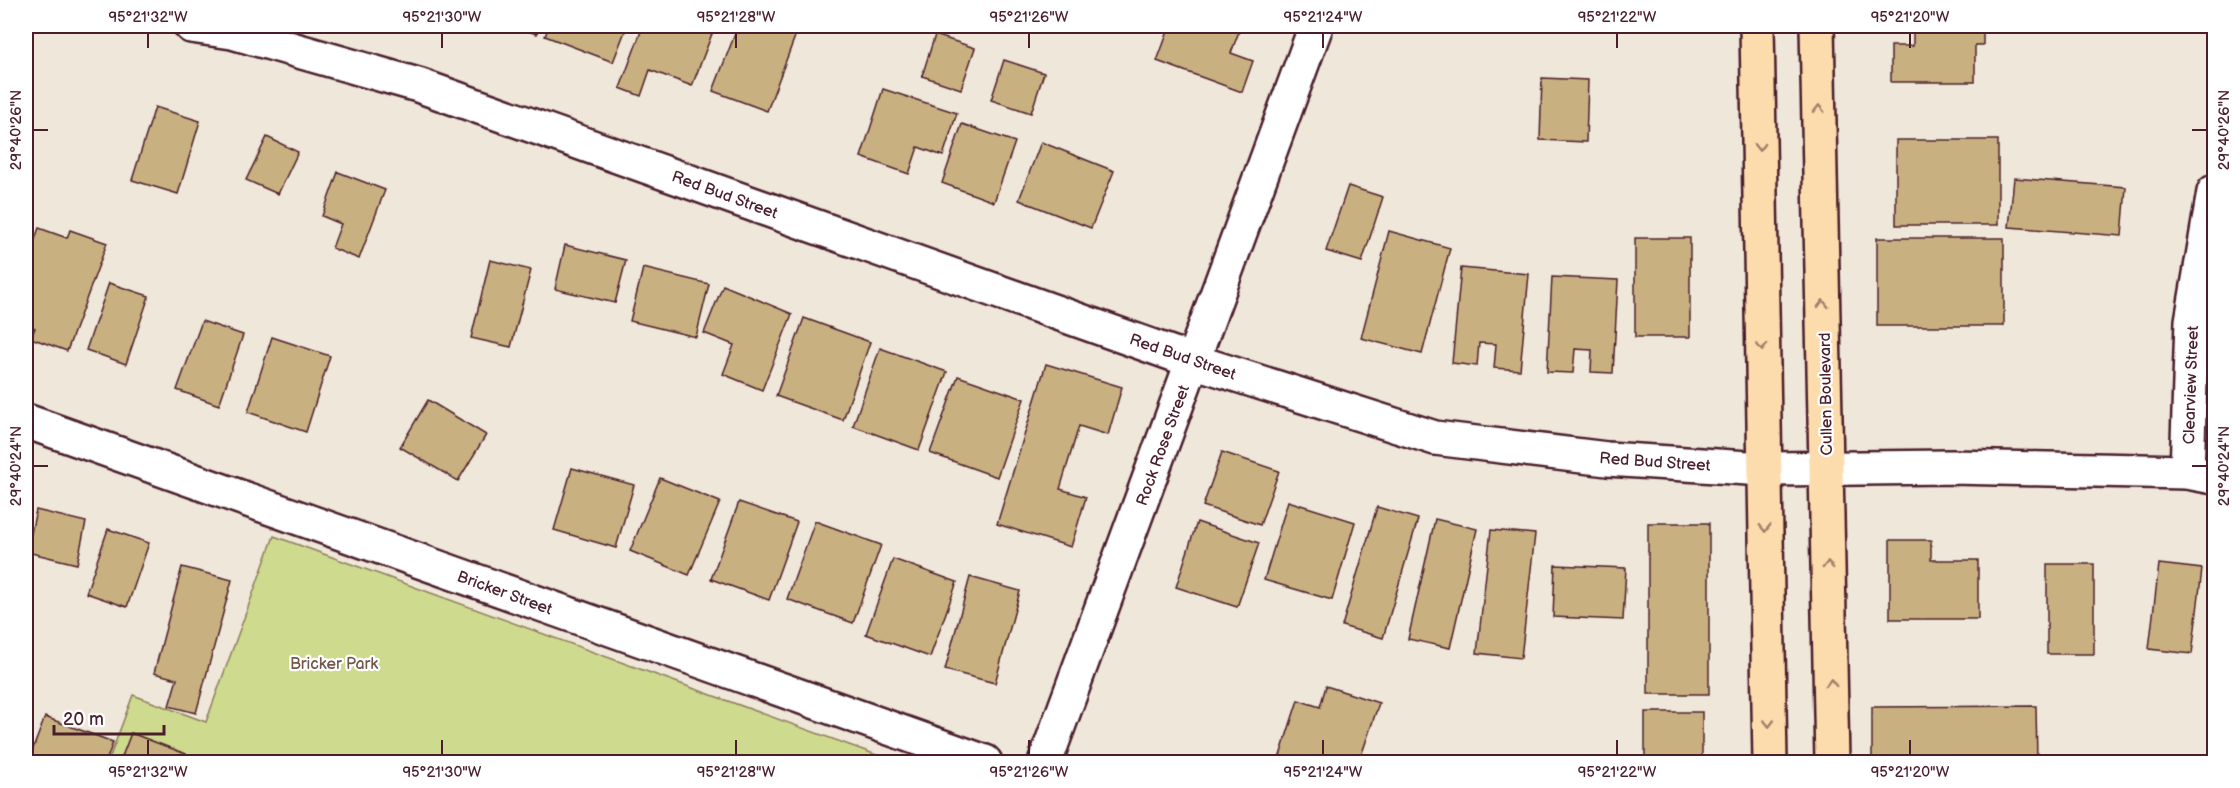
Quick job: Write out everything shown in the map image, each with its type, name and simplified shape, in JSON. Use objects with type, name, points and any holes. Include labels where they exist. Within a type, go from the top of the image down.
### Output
[{"type":"main road","points":[[1757,26],[1770,762]]},
{"type":"main road","name":"Cullen Boulevard","points":[[1817,26],[1832,762]]},
{"type":"street","name":"Red Bud Street","points":[[191,26],[232,32],[418,85],[1193,361],[1435,438],[1607,459],[1764,469],[1952,467],[2201,474]]},
{"type":"street","name":"Rock Rose Street","points":[[1045,762],[1316,26]]},
{"type":"street","name":"Clearview Street","points":[[2201,474],[2192,321],[2214,192]]},
{"type":"street","name":"Bricker Street","points":[[26,420],[985,762]]},
{"type":"green space","name":"Bricker Park","points":[[274,536],[896,762],[108,762],[133,695],[206,722]]},
{"type":"building","points":[[512,26],[539,26],[537,34]]},
{"type":"building","points":[[549,26],[627,26],[613,62],[545,36]]},
{"type":"building","points":[[643,26],[715,26],[692,86],[650,70],[641,96],[620,88]]},
{"type":"building","points":[[738,26],[799,26],[767,111],[713,91]]},
{"type":"building","points":[[1170,26],[1241,26],[1231,53],[1253,61],[1242,92],[1157,61]]},
{"type":"building","points":[[1913,26],[1983,26],[1983,45],[1975,45],[1975,82],[1891,82],[1891,46],[1913,46]]},
{"type":"building","points":[[935,35],[975,48],[961,89],[922,76]]},
{"type":"building","points":[[1004,60],[1044,73],[1031,113],[991,100]]},
{"type":"building","points":[[1542,78],[1588,80],[1586,142],[1540,140]]},
{"type":"building","points":[[883,89],[957,113],[943,156],[918,147],[909,174],[861,157]]},
{"type":"building","points":[[155,107],[200,121],[178,194],[132,180]]},
{"type":"building","points":[[962,124],[1015,142],[994,202],[942,183]]},
{"type":"building","points":[[267,137],[298,152],[278,194],[246,180]]},
{"type":"building","points":[[1896,140],[1998,140],[1998,225],[1896,225]]},
{"type":"building","points":[[1041,142],[1114,171],[1091,228],[1019,200]]},
{"type":"building","points":[[338,172],[385,190],[359,259],[332,248],[341,224],[322,216]]},
{"type":"building","points":[[2014,178],[2126,187],[2122,236],[2009,227]]},
{"type":"building","points":[[1348,186],[1383,197],[1362,262],[1326,251]]},
{"type":"building","points":[[39,228],[67,238],[70,230],[107,243],[67,351],[31,338],[35,328],[27,325],[29,319],[26,318],[26,264]]},
{"type":"building","points":[[1389,231],[1450,248],[1422,354],[1361,338]]},
{"type":"building","points":[[1635,238],[1690,238],[1690,337],[1635,337]]},
{"type":"building","points":[[1877,238],[2004,238],[2004,326],[1877,326]]},
{"type":"building","points":[[565,245],[626,260],[615,303],[555,289]]},
{"type":"building","points":[[490,260],[531,270],[511,347],[471,338]]},
{"type":"building","points":[[643,268],[709,284],[696,337],[630,321]]},
{"type":"building","points":[[1461,268],[1529,274],[1520,370],[1494,368],[1496,344],[1479,343],[1477,366],[1452,363]]},
{"type":"building","points":[[1552,277],[1618,280],[1613,373],[1591,372],[1592,350],[1575,349],[1573,373],[1547,372]]},
{"type":"building","points":[[109,283],[149,296],[126,364],[86,350]]},
{"type":"building","points":[[723,285],[792,314],[762,390],[723,374],[734,345],[704,333]]},
{"type":"building","points":[[804,318],[870,342],[843,420],[776,396]]},
{"type":"building","points":[[202,321],[243,335],[219,405],[177,390]]},
{"type":"building","points":[[272,337],[330,356],[306,432],[248,412]]},
{"type":"building","points":[[880,348],[947,372],[919,450],[853,426]]},
{"type":"building","points":[[1046,364],[1122,387],[1108,435],[1079,426],[1060,489],[1086,497],[1071,547],[997,524]]},
{"type":"building","points":[[958,376],[1024,399],[997,477],[930,453]]},
{"type":"building","points":[[428,400],[486,435],[458,481],[400,447]]},
{"type":"building","points":[[1222,452],[1279,471],[1260,525],[1203,506]]},
{"type":"building","points":[[572,468],[634,485],[616,548],[554,530]]},
{"type":"building","points":[[660,478],[720,502],[689,575],[630,551]]},
{"type":"building","points":[[1288,501],[1355,522],[1332,600],[1264,580]]},
{"type":"building","points":[[739,502],[797,522],[769,600],[711,579]]},
{"type":"building","points":[[1377,507],[1418,519],[1383,638],[1342,626]]},
{"type":"building","points":[[36,510],[86,522],[77,564],[27,552]]},
{"type":"building","points":[[1435,519],[1477,529],[1450,648],[1408,639]]},
{"type":"building","points":[[815,521],[881,545],[853,623],[787,599]]},
{"type":"building","points":[[1197,522],[1259,543],[1237,607],[1176,587]]},
{"type":"building","points":[[1648,523],[1709,523],[1709,694],[1648,694]]},
{"type":"building","points":[[108,529],[149,543],[127,607],[86,593]]},
{"type":"building","points":[[1491,530],[1535,534],[1521,658],[1477,653]]},
{"type":"building","points":[[1890,540],[1931,540],[1931,560],[1978,560],[1978,619],[1890,619]]},
{"type":"building","points":[[893,559],[957,582],[930,657],[866,634]]},
{"type":"building","points":[[2047,564],[2094,564],[2094,654],[2047,654]]},
{"type":"building","points":[[2159,564],[2202,569],[2192,654],[2149,649]]},
{"type":"building","points":[[1555,565],[1626,568],[1623,620],[1553,617]]},
{"type":"building","points":[[182,567],[232,580],[196,713],[169,706],[177,679],[154,673]]},
{"type":"building","points":[[970,577],[1020,591],[995,683],[945,670]]},
{"type":"building","points":[[1326,686],[1379,703],[1359,762],[1345,758],[1344,762],[1278,762],[1298,700],[1320,707]]},
{"type":"building","points":[[2036,706],[2037,762],[1872,762],[1872,707]]},
{"type":"building","points":[[1645,712],[1702,712],[1702,762],[1645,762]]},
{"type":"building","points":[[45,717],[113,742],[106,762],[28,762]]},
{"type":"building","points":[[131,733],[186,754],[182,762],[120,762]]}]
